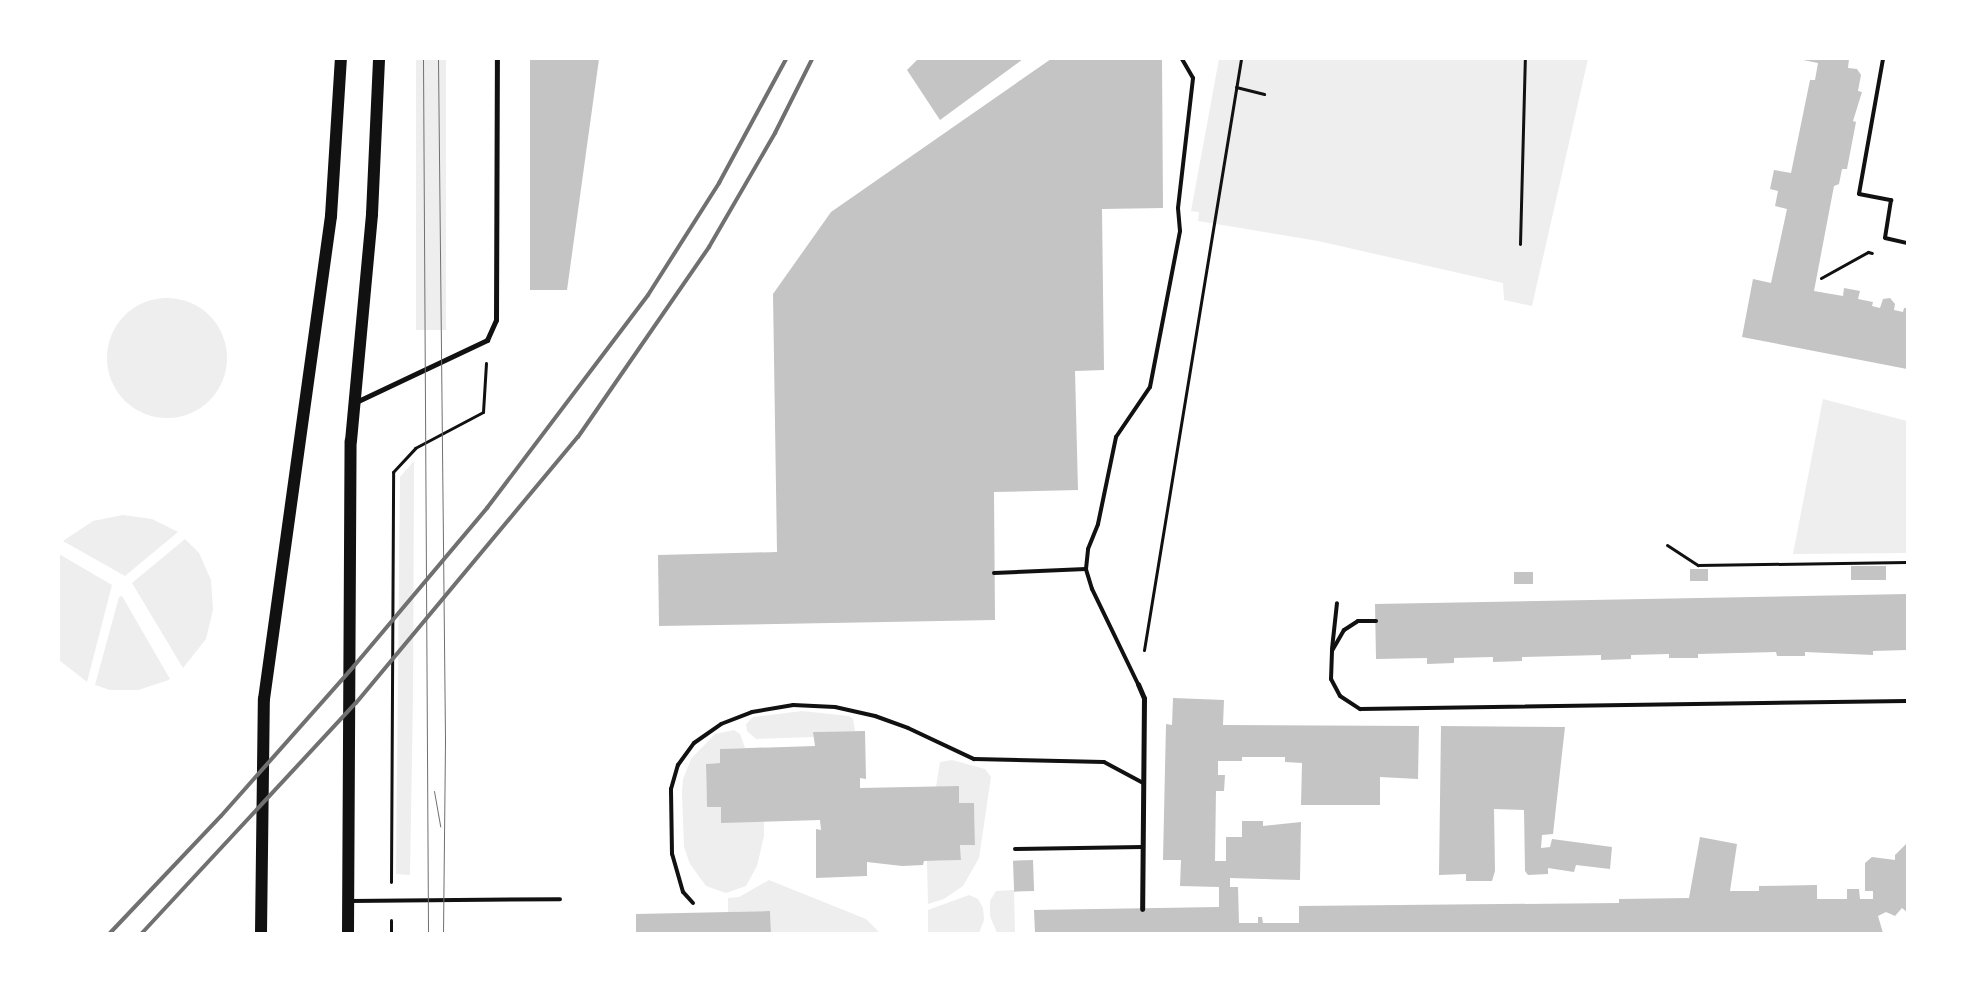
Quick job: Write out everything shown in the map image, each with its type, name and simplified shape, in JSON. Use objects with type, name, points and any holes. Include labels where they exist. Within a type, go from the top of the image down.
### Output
[{"type":"main road","points":[[262,933],[264,699],[331,216],[341,59]]},
{"type":"main road","points":[[348,933],[350,490],[354,403],[372,214],[379,59]]},
{"type":"street","points":[[354,403],[486,340],[496,320],[496,59]]},
{"type":"street","points":[[1138,684],[1144,698],[1142,909]]},
{"type":"lane","points":[[1138,684],[1092,590],[1086,569],[1088,549],[1098,524],[1116,437],[1150,387],[1180,231],[1178,208],[1193,78],[1182,59]]},
{"type":"lane","points":[[1883,59],[1858,194],[1891,200],[1885,238],[1907,243]]},
{"type":"lane","points":[[994,573],[1086,569]]},
{"type":"lane","points":[[1337,603],[1331,679],[1340,696],[1360,709],[1907,702]]},
{"type":"lane","points":[[1332,652],[1344,630],[1358,621],[1376,621]]},
{"type":"lane","points":[[693,903],[683,892],[672,854],[671,789],[678,765],[694,743],[721,724],[752,712],[793,705],[835,708],[908,728],[974,759],[1104,762],[1143,783]]},
{"type":"lane","points":[[1015,849],[1142,847]]},
{"type":"lane","points":[[347,901],[560,899]]},
{"type":"path","points":[[1144,650],[1241,59]]},
{"type":"path","points":[[1520,244],[1525,59]]},
{"type":"path","points":[[1236,87],[1264,94]]},
{"type":"path","points":[[1821,278],[1868,252],[1878,254]]},
{"type":"path","points":[[391,889],[393,472],[415,448],[484,412],[486,340]]},
{"type":"path","points":[[1667,545],[1698,565],[1907,562]]},
{"type":"path","points":[[391,914],[391,933]]},
{"type":"shaded area","points":[[416,59],[446,59],[446,330],[416,330]]},
{"type":"shaded area","points":[[1219,59],[1588,59],[1532,306],[1504,300],[1503,283],[1318,241],[1198,221],[1199,212],[1191,211]]},
{"type":"shaded area","points":[[167,298],[190,302],[210,315],[223,335],[227,358],[223,381],[210,401],[190,414],[167,418],[144,414],[124,401],[111,381],[107,358],[111,335],[124,315],[144,302]]},
{"type":"shaded area","points":[[1823,399],[1907,421],[1907,553],[1793,554]]},
{"type":"shaded area","points":[[414,461],[410,875],[396,874],[400,477]]},
{"type":"shaded area","points":[[123,515],[152,519],[178,532],[125,576],[63,541],[93,521]]},
{"type":"shaded area","points":[[185,539],[199,553],[211,580],[213,610],[206,639],[183,668],[132,583]]},
{"type":"shaded area","points":[[59,554],[112,585],[87,682],[59,660]]},
{"type":"shaded area","points":[[122,596],[170,679],[138,690],[110,690],[95,685],[119,597]]},
{"type":"shaded area","points":[[802,711],[849,716],[853,719],[855,731],[814,732],[814,737],[756,739],[747,731],[746,724],[753,717]]},
{"type":"shaded area","points":[[734,730],[740,734],[745,748],[720,749],[720,763],[706,764],[707,807],[721,807],[721,822],[764,822],[764,836],[757,866],[746,886],[726,893],[706,886],[690,864],[684,847],[682,792],[683,779],[691,759],[715,734]]},
{"type":"shaded area","points":[[952,760],[985,769],[991,777],[979,858],[963,886],[944,899],[928,904],[927,861],[961,860],[960,845],[975,845],[974,803],[959,803],[959,786],[936,787],[940,762]]},
{"type":"shaded area","points":[[769,880],[866,919],[880,933],[771,933],[770,911],[728,912],[728,898],[739,897]]},
{"type":"shaded area","points":[[1014,890],[1015,933],[997,933],[990,916],[990,901],[996,891]]},
{"type":"shaded area","points":[[969,895],[978,899],[983,908],[984,920],[979,933],[928,933],[928,910]]},
{"type":"building","points":[[530,59],[599,59],[567,290],[530,290]]},
{"type":"building","points":[[918,59],[1023,59],[940,120],[907,70]]},
{"type":"building","points":[[1051,59],[1162,59],[1163,208],[1102,209],[1104,370],[1075,371],[1078,490],[994,492],[995,620],[659,626],[658,555],[777,552],[773,294],[831,212]]},
{"type":"building","points":[[1798,59],[1849,59],[1848,68],[1857,69],[1861,75],[1858,91],[1862,92],[1853,121],[1856,122],[1847,169],[1842,169],[1839,184],[1834,186],[1814,291],[1843,296],[1844,288],[1860,291],[1858,299],[1873,302],[1872,306],[1880,308],[1883,299],[1890,298],[1895,304],[1894,310],[1903,312],[1904,308],[1907,308],[1907,369],[1742,337],[1753,279],[1771,283],[1787,209],[1775,206],[1778,191],[1770,189],[1774,170],[1791,173],[1810,80],[1815,80],[1818,63]]},
{"type":"building","points":[[1851,566],[1886,566],[1886,580],[1851,580]]},
{"type":"building","points":[[1690,569],[1708,569],[1708,581],[1690,581]]},
{"type":"building","points":[[1514,572],[1533,572],[1533,584],[1514,584]]},
{"type":"building","points":[[1907,594],[1907,650],[1873,651],[1873,655],[1805,652],[1805,656],[1777,656],[1776,652],[1698,654],[1698,658],[1669,658],[1669,654],[1631,655],[1631,659],[1601,660],[1601,655],[1522,657],[1522,661],[1493,662],[1493,657],[1454,658],[1454,663],[1427,664],[1427,658],[1376,659],[1375,604]]},
{"type":"building","points":[[1173,698],[1224,700],[1223,725],[1419,726],[1418,779],[1380,777],[1380,805],[1301,805],[1302,763],[1285,762],[1285,757],[1242,757],[1242,761],[1218,761],[1218,775],[1225,775],[1224,791],[1216,791],[1215,861],[1226,861],[1226,837],[1242,837],[1242,821],[1263,821],[1263,826],[1301,822],[1300,880],[1230,878],[1230,887],[1238,887],[1239,923],[1258,923],[1258,917],[1262,917],[1263,923],[1299,923],[1299,906],[1619,903],[1619,899],[1689,898],[1700,837],[1737,844],[1730,891],[1759,891],[1759,886],[1817,885],[1817,899],[1847,899],[1847,889],[1859,889],[1860,899],[1873,899],[1873,891],[1865,891],[1865,863],[1872,857],[1895,860],[1895,855],[1907,843],[1907,912],[1902,908],[1895,916],[1886,912],[1878,916],[1883,933],[1035,933],[1034,910],[1219,907],[1219,887],[1180,886],[1181,860],[1163,860],[1166,724],[1172,725]]},
{"type":"building","points":[[1441,726],[1565,727],[1553,834],[1542,835],[1541,848],[1550,847],[1552,839],[1612,847],[1610,869],[1576,865],[1574,872],[1548,868],[1548,874],[1528,875],[1525,871],[1524,810],[1494,809],[1495,871],[1492,881],[1466,881],[1466,874],[1439,875]]},
{"type":"building","points":[[865,731],[866,779],[860,778],[860,788],[959,786],[959,803],[974,803],[975,845],[960,845],[961,860],[924,861],[923,865],[902,866],[867,862],[867,876],[816,878],[816,829],[821,830],[820,820],[721,823],[721,807],[707,807],[706,764],[720,763],[720,749],[815,746],[813,732]]},
{"type":"building","points":[[1033,860],[1034,891],[1014,892],[1013,861]]},
{"type":"building","points":[[770,911],[771,933],[636,933],[636,914]]},
{"type":"tram line","points":[[423,59],[428,933]]},
{"type":"tram line","points":[[438,59],[445,742],[443,933]]},
{"type":"tram line","points":[[434,791],[440,826]]},
{"type":"railway","points":[[110,933],[221,816],[354,666],[487,508],[648,295],[719,183],[786,59]]},
{"type":"railway","points":[[142,933],[356,703],[578,437],[709,247],[775,133],[812,59]]}]
